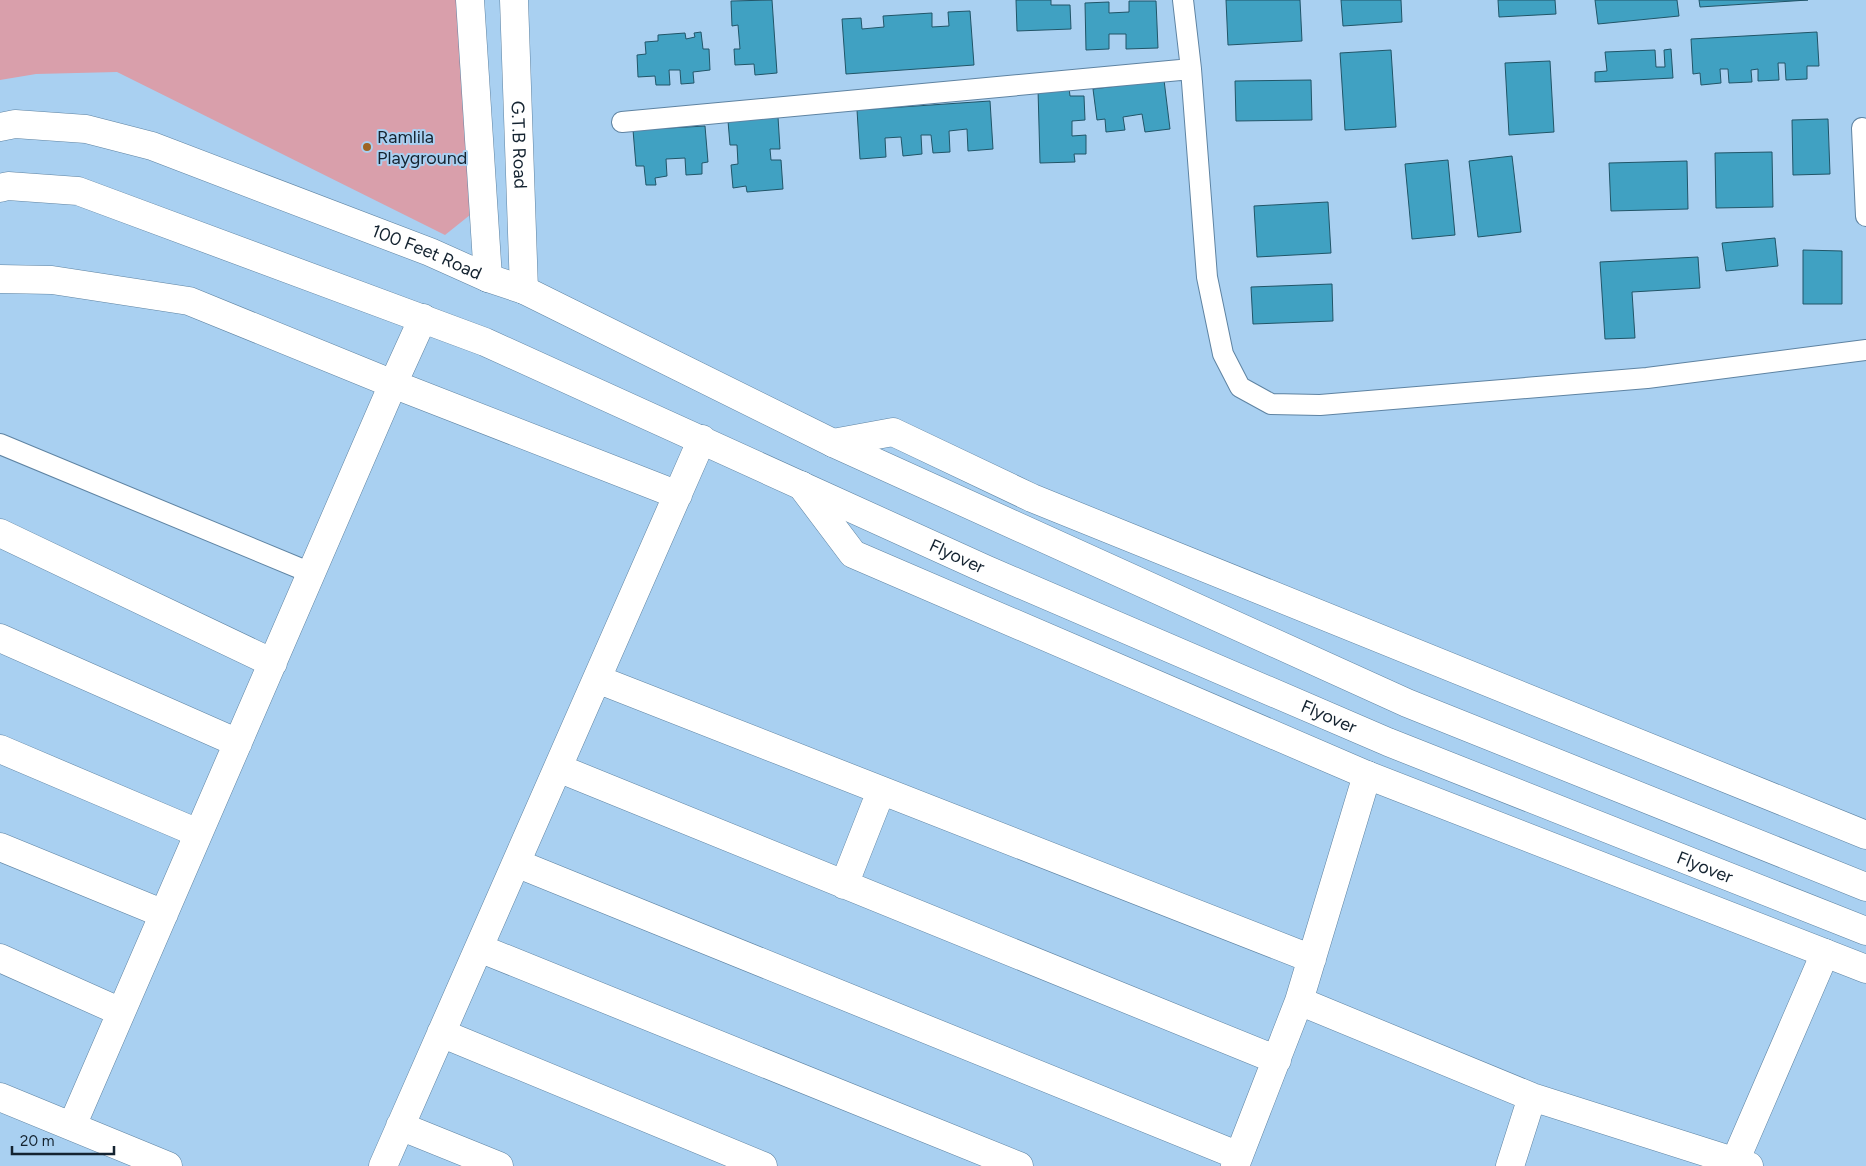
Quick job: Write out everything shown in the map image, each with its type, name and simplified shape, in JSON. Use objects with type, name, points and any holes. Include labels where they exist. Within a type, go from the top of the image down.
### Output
[{"type":"street","points":[[470,0],[488,278]]},
{"type":"street","name":"G.T.B Road","points":[[514,0],[524,290]]},
{"type":"street","name":"100 Feet Road","points":[[0,126],[15,124],[86,129],[152,146],[430,252],[488,278],[524,290],[833,443]]},
{"type":"street","points":[[0,188],[8,186],[78,191],[485,342],[801,485],[852,554],[1367,775],[1866,969]]},
{"type":"street","points":[[0,279],[52,280],[188,301],[393,384],[678,494]]},
{"type":"street","points":[[72,1126],[423,318]]},
{"type":"street","points":[[833,443],[893,432],[1032,498],[1866,834]]},
{"type":"street","points":[[383,1166],[702,439]]},
{"type":"street","points":[[833,443],[1012,526],[1407,703],[1866,887]]},
{"type":"street","name":"Flyover","points":[[801,485],[985,569],[1388,742],[1866,931]]},
{"type":"street","points":[[0,533],[272,663]]},
{"type":"street","points":[[0,638],[238,743]]},
{"type":"street","points":[[597,679],[1312,959]]},
{"type":"street","points":[[0,749],[198,833]]},
{"type":"street","points":[[558,768],[1277,1060]]},
{"type":"street","points":[[516,862],[1237,1161],[1299,1001],[1367,775]]},
{"type":"street","points":[[844,885],[881,791]]},
{"type":"street","points":[[0,847],[164,914]]},
{"type":"street","points":[[479,948],[1019,1166]]},
{"type":"street","points":[[1299,1001],[1532,1097],[1739,1164],[1825,953]]},
{"type":"street","points":[[0,958],[121,1012]]},
{"type":"street","points":[[441,1034],[722,1158],[763,1166]]},
{"type":"street","points":[[0,1097],[168,1166]]},
{"type":"street","points":[[1510,1166],[1532,1097]]},
{"type":"street","points":[[400,1126],[499,1166]]},
{"type":"lane","points":[[1183,0],[1191,70],[1207,277],[1223,354],[1240,387],[1271,404],[1320,405],[1648,378],[1866,350]]},
{"type":"lane","points":[[622,122],[1191,70]]},
{"type":"lane","points":[[1862,128],[1866,216]]},
{"type":"lane","points":[[0,444],[311,573]]},
{"type":"shaded area","name":"Ramlila Playground","points":[[0,0],[459,0],[470,215],[445,235],[117,72],[36,74],[0,80]]},
{"type":"building","points":[[772,0],[777,73],[755,75],[754,64],[735,65],[734,49],[740,49],[738,25],[732,26],[731,1]]},
{"type":"building","points":[[1016,0],[1051,0],[1051,5],[1070,5],[1071,29],[1017,31]]},
{"type":"building","points":[[1226,0],[1300,0],[1302,41],[1228,45]]},
{"type":"building","points":[[1341,0],[1401,0],[1402,22],[1343,26]]},
{"type":"building","points":[[1498,0],[1555,0],[1556,14],[1499,17]]},
{"type":"building","points":[[1595,0],[1677,0],[1679,16],[1598,24]]},
{"type":"building","points":[[1699,0],[1808,0],[1700,7]]},
{"type":"building","points":[[1129,1],[1156,1],[1158,48],[1126,49],[1126,34],[1109,34],[1109,49],[1086,50],[1085,3],[1109,2],[1109,13],[1129,12]]},
{"type":"building","points":[[970,11],[974,65],[846,74],[842,19],[861,18],[862,29],[884,27],[883,16],[932,13],[932,27],[949,26],[948,12]]},
{"type":"building","points":[[701,32],[703,49],[709,49],[710,70],[693,72],[694,83],[681,84],[680,70],[669,70],[670,85],[656,85],[655,76],[638,77],[637,55],[646,54],[645,42],[658,41],[658,35],[685,33],[686,39],[695,37],[694,33]]},
{"type":"building","points":[[1817,32],[1819,66],[1807,66],[1807,79],[1786,80],[1785,63],[1778,63],[1779,80],[1758,81],[1758,69],[1751,70],[1752,82],[1729,83],[1728,69],[1720,69],[1721,83],[1701,85],[1700,73],[1693,74],[1691,39]]},
{"type":"building","points":[[1671,49],[1673,78],[1595,82],[1595,72],[1607,71],[1605,52],[1655,50],[1656,67],[1665,67],[1664,50]]},
{"type":"building","points":[[1391,50],[1396,127],[1345,130],[1340,53]]},
{"type":"building","points":[[1550,61],[1554,132],[1509,135],[1505,63]]},
{"type":"building","points":[[1164,80],[1170,129],[1145,132],[1142,114],[1123,117],[1125,130],[1106,132],[1105,119],[1097,120],[1093,89]]},
{"type":"building","points":[[1311,80],[1312,120],[1236,121],[1235,81]]},
{"type":"building","points":[[1069,88],[1070,96],[1084,96],[1085,120],[1072,121],[1072,136],[1086,135],[1086,154],[1074,154],[1075,162],[1040,163],[1038,89]]},
{"type":"building","points":[[990,101],[993,149],[968,151],[967,129],[949,131],[950,152],[933,153],[931,135],[921,135],[922,154],[903,156],[901,137],[885,138],[886,157],[860,159],[857,110]]},
{"type":"building","points":[[778,117],[780,149],[770,149],[771,160],[781,160],[783,189],[747,192],[746,186],[733,188],[731,165],[738,164],[737,145],[730,145],[728,121]]},
{"type":"building","points":[[1828,119],[1830,174],[1793,175],[1792,120]]},
{"type":"building","points":[[705,126],[708,162],[702,163],[702,174],[686,175],[685,158],[666,159],[667,176],[655,178],[656,185],[646,185],[644,166],[636,166],[633,130]]},
{"type":"building","points":[[1772,152],[1773,207],[1716,208],[1715,153]]},
{"type":"building","points":[[1512,156],[1521,232],[1478,237],[1469,161]]},
{"type":"building","points":[[1448,160],[1455,235],[1412,239],[1405,164]]},
{"type":"building","points":[[1687,161],[1688,209],[1611,211],[1609,163]]},
{"type":"building","points":[[1328,202],[1331,253],[1257,257],[1254,206]]},
{"type":"building","points":[[1775,238],[1778,266],[1726,271],[1722,243]]},
{"type":"building","points":[[1803,250],[1842,251],[1842,304],[1803,304]]},
{"type":"building","points":[[1698,257],[1700,288],[1632,292],[1635,338],[1605,339],[1600,262]]},
{"type":"building","points":[[1332,284],[1333,321],[1253,324],[1251,287]]},
{"type":"place","name":"Ramlila Playground","points":[[367,147]]}]
